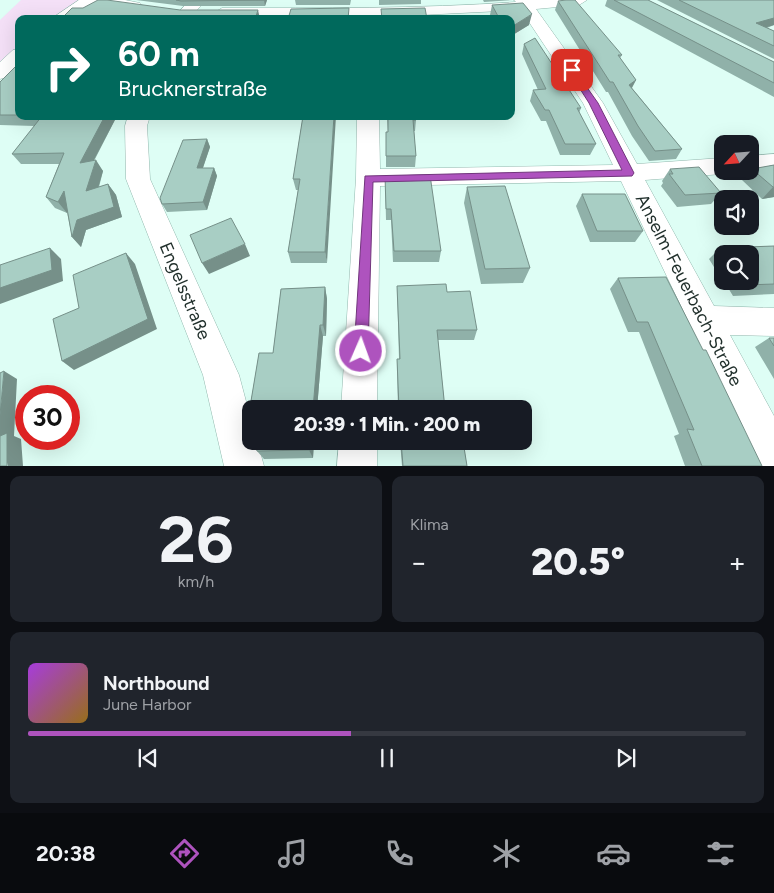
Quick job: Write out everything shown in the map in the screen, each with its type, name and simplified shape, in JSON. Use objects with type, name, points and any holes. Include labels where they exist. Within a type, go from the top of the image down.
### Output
[{"type":"street","points":[[66,15],[91,0],[147,8]]},
{"type":"street","points":[[183,15],[198,0]]},
{"type":"street","points":[[213,15],[367,10],[446,11],[579,0]]},
{"type":"street","name":"Anselm-Feuerbach-Straße","points":[[525,3],[594,103],[628,173],[774,454]]},
{"type":"street","points":[[165,11],[179,15]]},
{"type":"street","points":[[0,73],[15,58]]},
{"type":"street","name":"Engelsstraße","points":[[138,120],[136,126],[138,179],[221,375],[244,466]]},
{"type":"street","points":[[359,400],[368,178],[368,120]]},
{"type":"street","points":[[759,163],[774,162]]},
{"type":"street","points":[[368,178],[628,173],[714,167]]},
{"type":"street","points":[[704,320],[774,322]]},
{"type":"street","points":[[357,466],[358,450]]},
{"type":"shaded area","points":[[21,0],[78,0],[78,3],[58,15],[15,15],[15,50],[0,64],[0,20]]},
{"type":"building","points":[[98,0],[107,0],[180,10],[258,10],[256,15],[65,15],[72,8],[83,8]]},
{"type":"building","points":[[176,0],[264,0],[181,1]]},
{"type":"building","points":[[575,0],[622,55],[618,55],[636,80],[629,85],[682,149],[655,151],[638,126],[613,82],[610,82],[558,1]]},
{"type":"building","points":[[614,0],[648,0],[774,62],[774,83]]},
{"type":"building","points":[[679,0],[774,0],[774,18],[756,23],[774,31],[774,46]]},
{"type":"building","points":[[523,3],[532,14],[515,25],[515,15],[497,15],[492,5]]},
{"type":"building","points":[[349,8],[348,15],[289,15],[291,9]]},
{"type":"building","points":[[425,8],[426,15],[382,15],[381,9]]},
{"type":"building","points":[[535,38],[581,108],[577,108],[596,144],[565,144],[549,110],[545,110],[533,90],[546,89],[524,44]]},
{"type":"building","points":[[15,67],[15,115],[0,115],[0,82]]},
{"type":"building","points":[[39,120],[103,120],[80,163],[96,160],[86,191],[108,184],[114,207],[77,220],[72,237],[64,191],[58,202],[46,197],[64,153],[12,154]]},
{"type":"building","points":[[302,120],[334,120],[325,252],[288,252],[300,179],[293,179]]},
{"type":"building","points":[[388,120],[413,120],[416,156],[386,156],[386,132],[388,132]]},
{"type":"building","points":[[207,139],[197,168],[214,168],[203,202],[162,204],[160,198],[183,140]]},
{"type":"building","points":[[774,165],[774,187],[759,175],[759,168]]},
{"type":"building","points":[[699,167],[718,190],[714,190],[714,193],[685,195],[669,174],[673,174],[670,169]]},
{"type":"building","points":[[430,175],[441,251],[394,251],[391,209],[386,209],[385,176]]},
{"type":"building","points":[[505,186],[530,268],[485,269],[467,187]]},
{"type":"building","points":[[582,194],[625,194],[643,231],[597,231]]},
{"type":"building","points":[[231,218],[245,244],[202,263],[190,235]]},
{"type":"building","points":[[774,246],[774,284],[759,285],[759,247]]},
{"type":"building","points":[[50,248],[52,270],[0,288],[0,265]]},
{"type":"building","points":[[126,253],[148,319],[62,361],[53,319],[79,308],[73,275]]},
{"type":"building","points":[[666,277],[703,350],[706,350],[762,466],[702,466],[687,429],[694,430],[648,322],[637,322],[618,278]]},
{"type":"building","points":[[446,284],[447,292],[470,291],[477,330],[437,330],[444,400],[399,400],[397,359],[400,359],[397,286]]},
{"type":"building","points":[[325,287],[323,325],[320,325],[314,400],[251,400],[259,353],[273,353],[281,289]]},
{"type":"building","points":[[769,338],[774,338],[774,346]]},
{"type":"building","points":[[4,371],[0,415],[0,373]]},
{"type":"building","points":[[7,433],[7,466],[0,466],[0,436]]},
{"type":"building","points":[[257,450],[309,450],[257,451]]},
{"type":"building","points":[[402,450],[464,450],[467,466],[403,466]]},
{"type":"route","points":[[361,351],[368,178],[628,173],[594,103],[572,70]]}]
